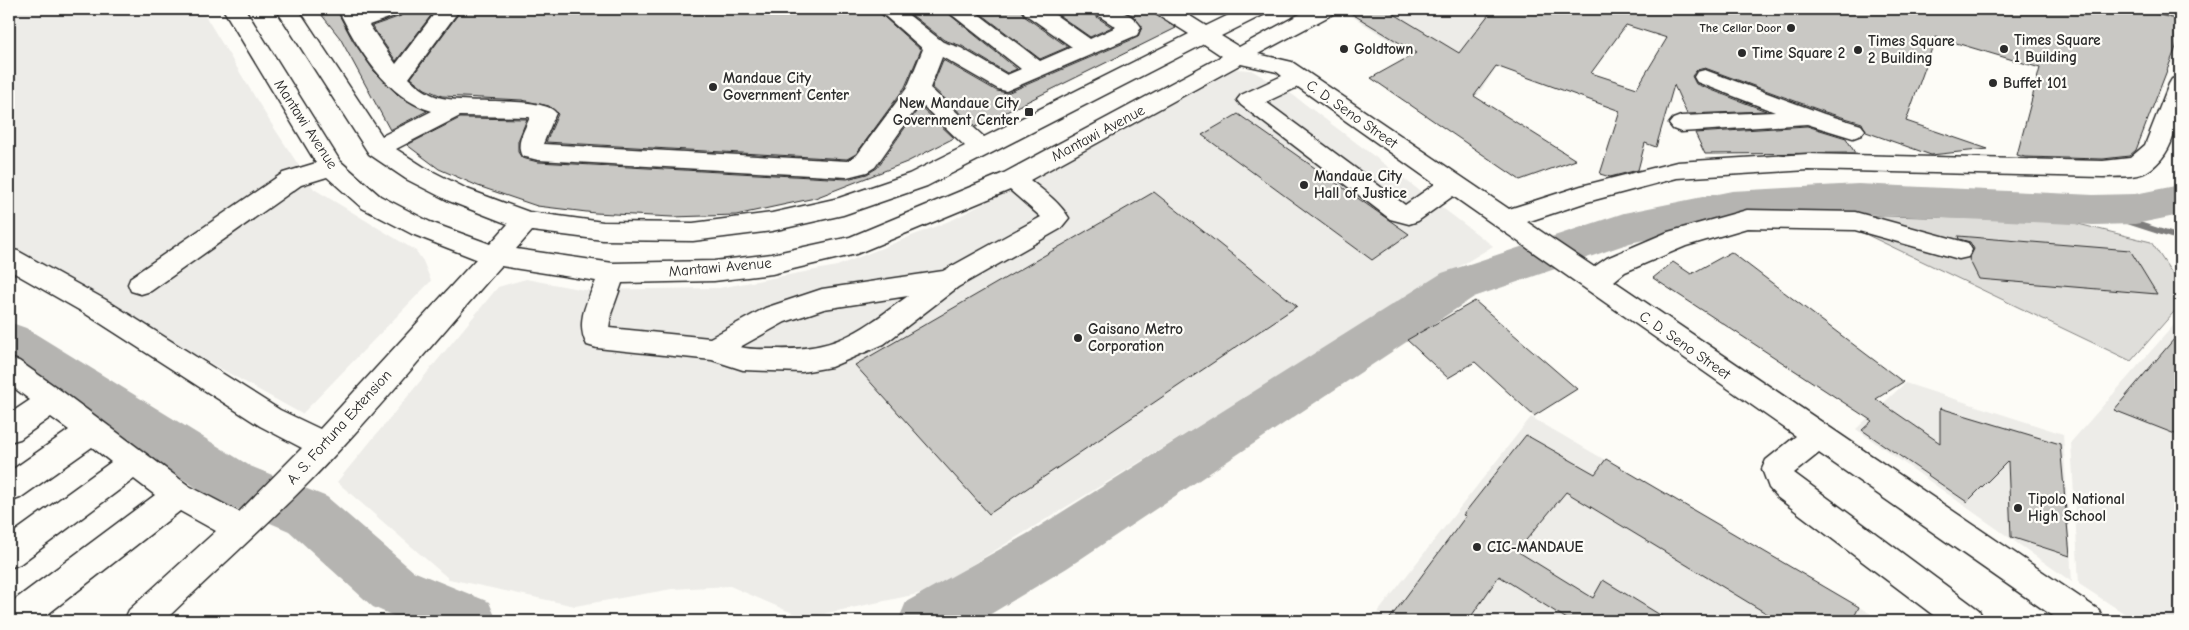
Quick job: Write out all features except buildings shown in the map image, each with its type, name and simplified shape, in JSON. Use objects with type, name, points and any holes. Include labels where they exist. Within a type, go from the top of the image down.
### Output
[{"type":"street","name":"Mantawi Avenue","points":[[234,9],[331,167],[371,202],[421,228],[494,255],[556,266],[613,272],[714,271],[772,264],[856,245],[1013,179],[1325,9]]},
{"type":"street","points":[[287,9],[378,148],[416,174],[458,195],[526,221],[603,231],[684,232],[772,222],[844,206],[918,180],[1205,35],[1229,14],[1257,9]]},
{"type":"street","points":[[392,9],[353,15],[396,79],[411,92],[425,100],[458,107],[536,110],[544,112],[531,144],[531,150],[538,152],[847,169],[858,166],[866,161],[918,89],[935,47]]},
{"type":"street","points":[[396,79],[450,9]]},
{"type":"street","points":[[888,9],[935,47],[953,54],[1006,84],[1129,30],[1130,27],[1104,9]]},
{"type":"street","points":[[959,9],[1037,70]]},
{"type":"street","points":[[1033,9],[1089,49]]},
{"type":"street","name":"C. D. Seno Street","points":[[1165,9],[1239,57],[1291,72],[2087,621]]},
{"type":"street","points":[[1229,14],[1270,40]]},
{"type":"street","name":"C. D. Seno Street","points":[[1270,40],[1291,72]]},
{"type":"street","points":[[1291,72],[1278,89],[1249,100],[1400,213],[1409,215],[1452,184]]},
{"type":"street","points":[[1705,77],[1816,119],[1853,130]]},
{"type":"street","points":[[1514,226],[1581,195],[1676,170],[1808,162],[2103,169],[2137,166],[2156,149],[2180,84]]},
{"type":"street","points":[[918,89],[982,149]]},
{"type":"street","points":[[378,148],[458,107]]},
{"type":"street","points":[[1681,124],[1816,119]]},
{"type":"street","points":[[141,284],[292,179],[331,167]]},
{"type":"street","points":[[613,272],[594,326],[597,337],[713,349],[743,359],[802,362],[831,356],[874,336],[950,280],[1056,218],[1050,209],[1013,179]]},
{"type":"street","points":[[1583,275],[1616,265],[1677,239],[1747,219],[1855,221],[1959,250]]},
{"type":"street","name":"A. S. Fortuna Extension","points":[[141,621],[204,561],[249,522],[303,468],[526,221]]},
{"type":"street","points":[[9,258],[96,307],[270,418],[324,445]]},
{"type":"street","points":[[713,349],[775,314],[822,299],[863,291],[950,280]]},
{"type":"street","points":[[10,371],[53,400],[178,495],[249,522]]},
{"type":"street","points":[[9,430],[53,400]]},
{"type":"street","points":[[9,489],[93,430]]},
{"type":"street","points":[[1818,436],[1777,469],[1780,479],[1788,488],[1967,621]]},
{"type":"street","points":[[9,554],[134,460]]},
{"type":"street","points":[[14,621],[178,495]]},
{"type":"shaded area","points":[[9,9],[201,9],[314,189],[416,251],[423,261],[431,281],[302,414],[9,251]]},
{"type":"shaded area","points":[[1350,9],[1536,9],[1477,96],[1345,12]]},
{"type":"shaded area","points":[[1235,69],[1251,70],[1293,95],[1493,246],[927,592],[804,618],[730,586],[672,589],[575,606],[449,579],[337,482],[498,287],[526,279],[584,290],[719,288],[837,266],[954,219],[1064,162]]},
{"type":"shaded area","points":[[1852,215],[2066,221],[2151,242],[2180,285],[2180,305],[2131,361],[1859,231]]},
{"type":"shaded area","points":[[2180,318],[2180,621],[2136,621],[2079,584],[2071,442]]},
{"type":"shaded area","name":"Tipolo National High School","points":[[1905,383],[2063,434],[2072,582],[1856,429]]},
{"type":"shaded area","points":[[1531,417],[1883,621],[1371,621]]},
{"type":"waterway","points":[[927,621],[1047,551],[1458,285],[1624,229],[1732,206],[1858,199],[2093,210],[2135,209],[2180,200]]},
{"type":"waterway","points":[[2093,210],[2180,238]]},
{"type":"waterway","points":[[9,341],[231,482],[308,514],[393,589],[468,621]]},
{"type":"place","name":"The Cellar Door","points":[[1791,28]]},
{"type":"place","name":"Goldtown","points":[[1344,49]]},
{"type":"place","name":"Times Square 1 Building","points":[[2004,49]]},
{"type":"place","name":"Times Square 2 Building","points":[[1858,50]]},
{"type":"place","name":"Time Square 2","points":[[1742,53]]},
{"type":"place","name":"Buffet 101","points":[[1993,83]]},
{"type":"place","name":"Mandaue City Government Center","points":[[713,87]]},
{"type":"place","name":"New Mandaue City Government Center","points":[[1029,112]]},
{"type":"place","name":"Mandaue City Hall of Justice","points":[[1304,185]]},
{"type":"place","name":"Gaisano Metro Corporation","points":[[1078,338]]},
{"type":"place","name":"Tipolo National High School","points":[[2018,508]]},
{"type":"place","name":"CIC-MANDAUE","points":[[1477,547]]}]
